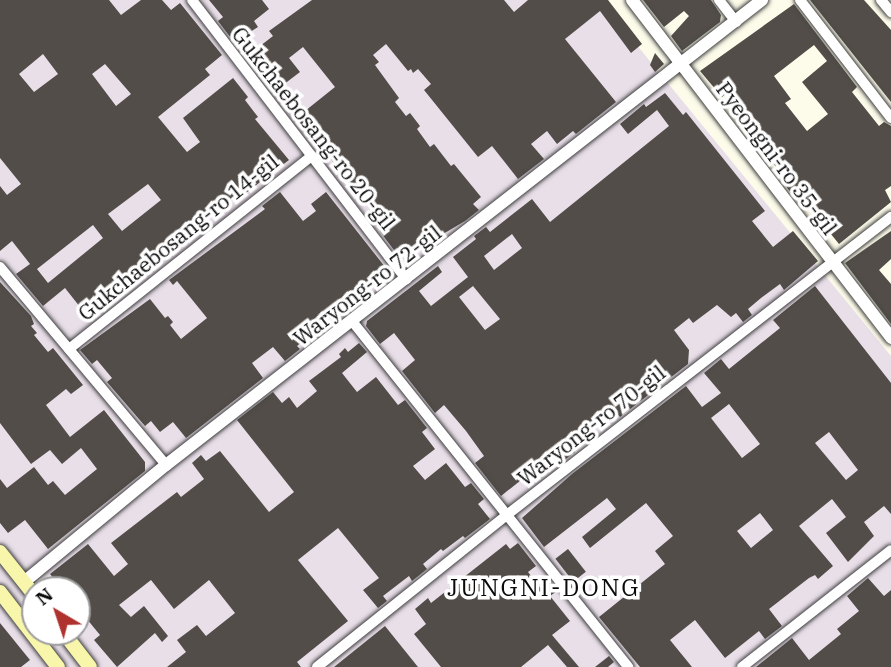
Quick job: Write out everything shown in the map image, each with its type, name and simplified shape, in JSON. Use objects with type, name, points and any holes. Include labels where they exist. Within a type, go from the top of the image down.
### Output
[{"type":"main road","points":[[0,552],[21,578]]},
{"type":"main road","points":[[2,597],[58,667]]},
{"type":"main road","points":[[74,646],[90,667]]},
{"type":"street","name":"Gukchaebosang-ro 20-gil","points":[[192,0],[406,279]]},
{"type":"street","name":"Pyeongni-ro 35-gil","points":[[632,0],[891,338]]},
{"type":"street","points":[[719,0],[736,22]]},
{"type":"street","name":"Waryong-ro 72-gil","points":[[31,576],[166,465],[762,0]]},
{"type":"street","points":[[800,0],[891,118]]},
{"type":"street","points":[[881,0],[891,12]]},
{"type":"street","name":"Gukchaebosang-ro 14-gil","points":[[69,349],[312,156]]},
{"type":"street","name":"Waryong-ro 70-gil","points":[[317,667],[508,514],[891,217]]},
{"type":"street","name":"Gukchaebosang-ro 14-gil","points":[[0,267],[166,465]]},
{"type":"street","points":[[352,321],[628,667]]},
{"type":"street","points":[[742,667],[891,550]]},
{"type":"shaded area","points":[[0,0],[600,0],[891,356],[891,667],[0,667]]},
{"type":"building","points":[[0,0],[109,0],[121,15],[141,0],[162,0],[171,10],[180,3],[222,55],[205,69],[210,75],[158,117],[187,152],[200,142],[183,118],[233,78],[248,97],[245,100],[258,117],[255,119],[289,160],[242,196],[239,192],[221,207],[217,203],[120,281],[126,289],[117,297],[111,290],[84,312],[65,288],[43,306],[16,274],[30,264],[12,241],[0,251],[0,186],[7,195],[21,184],[0,158]],"holes":[[[43,54],[58,74],[34,92],[19,74]],[[105,64],[131,94],[116,106],[92,74]],[[148,184],[161,200],[122,231],[108,214]],[[93,225],[103,238],[48,283],[37,269]]]},
{"type":"building","points":[[209,0],[262,0],[269,9],[254,21],[258,27],[234,42],[218,21],[223,17]]},
{"type":"building","points":[[312,0],[504,0],[514,12],[528,0],[608,0],[642,44],[631,53],[600,11],[565,39],[616,102],[576,134],[573,131],[557,144],[547,131],[531,144],[544,159],[518,179],[492,146],[478,157],[424,90],[431,84],[418,69],[413,73],[411,69],[408,71],[386,44],[373,55],[379,62],[375,65],[399,98],[395,102],[406,116],[410,113],[430,147],[434,144],[481,197],[473,204],[479,210],[465,221],[438,237],[434,232],[400,258],[375,225],[382,219],[333,162],[300,115],[335,87],[303,47],[289,58],[300,72],[279,88],[257,60],[249,62],[246,57],[273,36],[269,31]]},
{"type":"building","points":[[643,0],[711,0],[721,15],[720,22],[682,51],[671,36],[689,16],[684,11],[664,27]]},
{"type":"building","points":[[810,0],[864,0],[891,30],[891,102]]},
{"type":"building","points":[[794,4],[857,87],[852,92],[879,126],[884,122],[891,126],[891,186],[885,190],[891,202],[839,244],[809,207],[818,200],[804,183],[791,193],[782,181],[783,175],[754,141],[758,139],[754,134],[756,131],[727,93],[722,97],[700,71]],"holes":[[[814,45],[827,61],[802,82],[828,114],[807,131],[785,103],[791,99],[774,76]]]},
{"type":"building","points":[[655,53],[664,64],[655,72],[650,65]]},
{"type":"building","points":[[665,93],[683,115],[686,112],[765,211],[752,221],[773,247],[793,231],[818,261],[784,290],[780,284],[761,298],[748,309],[752,315],[743,322],[736,313],[731,317],[717,305],[693,323],[689,318],[674,330],[689,350],[688,364],[620,417],[611,406],[582,430],[588,442],[562,462],[555,453],[501,496],[475,463],[484,456],[466,431],[444,405],[435,413],[402,371],[415,360],[394,333],[380,344],[366,326],[367,321],[438,266],[442,272],[419,291],[431,306],[468,277],[453,257],[476,239],[474,236],[486,227],[490,232],[532,199],[550,222],[669,126],[657,110],[628,134],[620,124],[644,104],[646,107]],"holes":[[[512,234],[522,248],[494,270],[484,256]],[[473,286],[500,319],[485,330],[459,297]]]},
{"type":"building","points":[[280,192],[303,221],[316,211],[311,204],[326,192],[389,272],[297,346],[300,349],[285,361],[273,347],[252,363],[263,378],[186,438],[173,422],[160,432],[151,421],[145,426],[107,382],[112,378],[97,360],[92,364],[80,350],[150,299],[165,318],[168,316],[173,322],[170,325],[181,339],[207,318],[177,281],[173,285],[169,280],[265,209],[262,206]]},
{"type":"building","points":[[891,231],[891,259],[879,270],[891,284],[891,324],[845,263]]},
{"type":"building","points":[[0,282],[31,316],[34,324],[31,326],[37,333],[34,335],[48,352],[53,348],[83,385],[71,394],[66,389],[46,405],[70,437],[104,410],[145,462],[145,471],[48,549],[25,520],[8,533],[0,523],[0,479],[7,488],[34,467],[48,485],[53,481],[65,495],[97,469],[81,448],[62,464],[50,450],[31,464],[0,423]]},
{"type":"building","points":[[815,286],[891,383],[891,514],[884,506],[864,522],[874,536],[848,562],[826,533],[846,517],[832,499],[799,526],[833,566],[818,579],[815,575],[809,578],[769,609],[782,626],[765,639],[759,631],[725,658],[695,620],[670,640],[692,667],[640,667],[599,617],[665,564],[655,551],[673,536],[646,503],[590,548],[582,537],[616,509],[607,498],[544,547],[522,518],[572,474],[686,386],[702,407],[721,393],[704,373],[721,359],[729,369],[780,328],[773,320]],"holes":[[[729,404],[760,444],[742,458],[711,418]],[[829,432],[858,470],[846,480],[815,443]],[[760,513],[773,530],[751,548],[737,531]]]},
{"type":"building","points":[[359,343],[367,352],[342,373],[357,392],[376,377],[398,405],[405,400],[427,428],[422,432],[435,449],[413,466],[425,480],[446,463],[465,487],[471,483],[484,499],[478,504],[490,519],[465,538],[463,536],[443,551],[441,549],[423,564],[427,569],[412,581],[409,576],[383,596],[387,601],[378,608],[363,590],[379,578],[338,528],[298,560],[348,621],[297,662],[301,667],[167,667],[186,652],[177,640],[197,625],[206,636],[235,613],[209,580],[174,609],[151,580],[119,605],[131,617],[144,606],[168,636],[162,642],[155,633],[117,667],[94,640],[100,635],[91,624],[91,576],[50,574],[88,544],[114,576],[128,564],[111,543],[177,492],[181,497],[204,479],[192,463],[201,455],[206,461],[220,451],[269,512],[294,492],[237,420],[273,392],[282,403],[289,397],[297,408],[317,391],[309,381],[341,357],[339,354],[345,348],[348,352]]},
{"type":"building","points":[[518,543],[536,566],[528,572],[542,590],[550,583],[557,591],[550,596],[570,621],[552,635],[579,667],[567,667],[548,645],[521,667],[441,667],[414,634],[426,624],[415,609],[428,598],[431,603],[506,544],[510,549]]},
{"type":"building","points":[[568,549],[586,572],[573,582],[555,559]]},
{"type":"building","points":[[868,578],[884,596],[891,590],[891,667],[756,667],[792,638],[809,660],[841,634],[837,629],[859,611],[847,596]]},
{"type":"building","points":[[0,623],[30,660],[21,667],[0,667]]},
{"type":"building","points":[[385,626],[418,667],[334,667]]},
{"type":"building","points":[[609,656],[614,662],[608,667],[595,667]]},
{"type":"district","name":"JUNGNI-DONG","points":[[544,588]]}]
